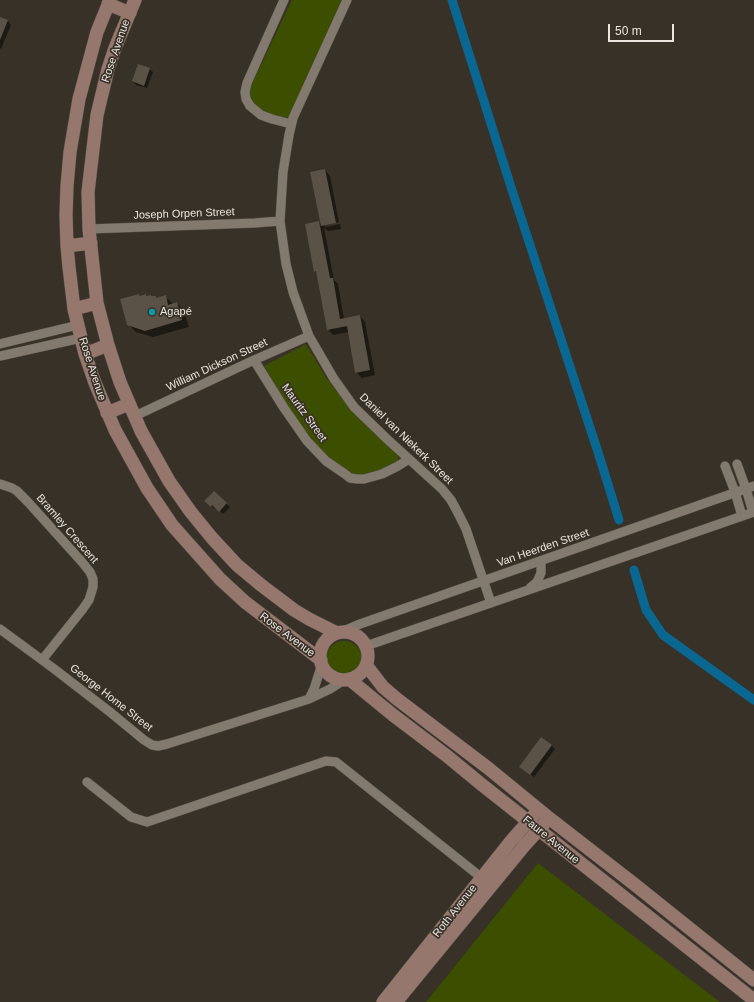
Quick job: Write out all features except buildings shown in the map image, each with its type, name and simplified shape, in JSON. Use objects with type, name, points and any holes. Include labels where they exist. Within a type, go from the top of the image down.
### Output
[{"type":"street","name":"Rose Avenue","points":[[135,0],[108,69],[98,115],[88,192],[89,229],[97,303],[108,345],[120,382],[141,431],[170,481],[186,505],[212,538],[237,565],[294,610],[339,633]]},
{"type":"street","points":[[284,0],[245,92],[246,99],[250,106],[261,114],[272,119],[292,124]]},
{"type":"street","name":"Daniel van Niekerk Street","points":[[347,0],[293,118],[289,135],[283,172],[280,221],[286,264],[293,292],[309,336],[334,379],[354,408],[442,489],[451,500],[466,529],[491,602]]},
{"type":"street","name":"Rose Avenue","points":[[109,2],[97,32],[79,100],[70,152],[66,215],[67,246],[74,309],[85,354],[107,413],[120,439],[147,488],[172,525],[193,550],[245,602],[321,662]]},
{"type":"street","points":[[109,2],[130,13]]},
{"type":"street","points":[[66,215],[89,214]]},
{"type":"street","name":"Joseph Orpen Street","points":[[89,229],[280,221]]},
{"type":"street","points":[[67,246],[91,243]]},
{"type":"street","points":[[74,309],[97,303]]},
{"type":"street","points":[[0,344],[80,332]]},
{"type":"street","points":[[0,356],[80,332]]},
{"type":"street","name":"William Dickson Street","points":[[134,416],[309,336]]},
{"type":"street","points":[[85,354],[108,345]]},
{"type":"street","name":"Mauritz Street","points":[[254,360],[307,441],[326,461],[350,478],[364,479],[382,474],[409,459]]},
{"type":"street","points":[[107,413],[129,404]]},
{"type":"street","points":[[120,439],[141,431]]},
{"type":"street","points":[[366,646],[753,512],[750,488],[737,464]]},
{"type":"street","points":[[725,466],[742,516]]},
{"type":"street","name":"Bramley Crescent","points":[[0,484],[18,491],[82,562],[90,572],[93,579],[93,587],[89,600],[42,660]]},
{"type":"street","name":"Van Heerden Street","points":[[339,633],[735,492],[750,488]]},
{"type":"street","points":[[530,589],[537,582],[541,573],[541,561]]},
{"type":"street","name":"George Home Street","points":[[0,629],[110,712],[144,740],[152,745],[158,746],[309,698],[330,689],[347,679]]},
{"type":"street","points":[[309,698],[314,689],[321,662],[322,647],[331,636],[347,632],[358,637],[366,646],[368,654],[366,665],[358,675],[347,679],[338,679],[330,675],[326,672],[321,662]]},
{"type":"street","name":"Faure Avenue","points":[[366,665],[383,687],[454,741],[754,980]]},
{"type":"street","name":"Faure Avenue","points":[[347,679],[754,1000]]},
{"type":"street","points":[[446,756],[454,741]]},
{"type":"street","points":[[87,782],[131,817],[147,822],[326,761],[336,762],[482,878]]},
{"type":"street","name":"Roth Avenue","points":[[383,1002],[538,809]]},
{"type":"street","name":"Roth Avenue","points":[[396,1002],[524,846],[549,818]]},
{"type":"green space","points":[[292,0],[343,0],[291,116],[286,118],[260,113],[250,101],[249,90]]},
{"type":"green space","points":[[306,344],[327,379],[348,406],[398,455],[398,461],[392,467],[356,478],[325,455],[291,413],[264,366]]},
{"type":"green space","points":[[348,641],[357,646],[361,652],[361,666],[357,672],[348,677],[340,677],[331,672],[327,666],[326,655],[331,646],[337,642]]},
{"type":"green space","points":[[538,863],[720,1002],[426,1002]]},
{"type":"waterway","points":[[452,0],[619,520]]},
{"type":"waterway","points":[[634,570],[646,610],[663,635],[754,700]]},
{"type":"place","name":"Agapé","points":[[152,312]]}]
